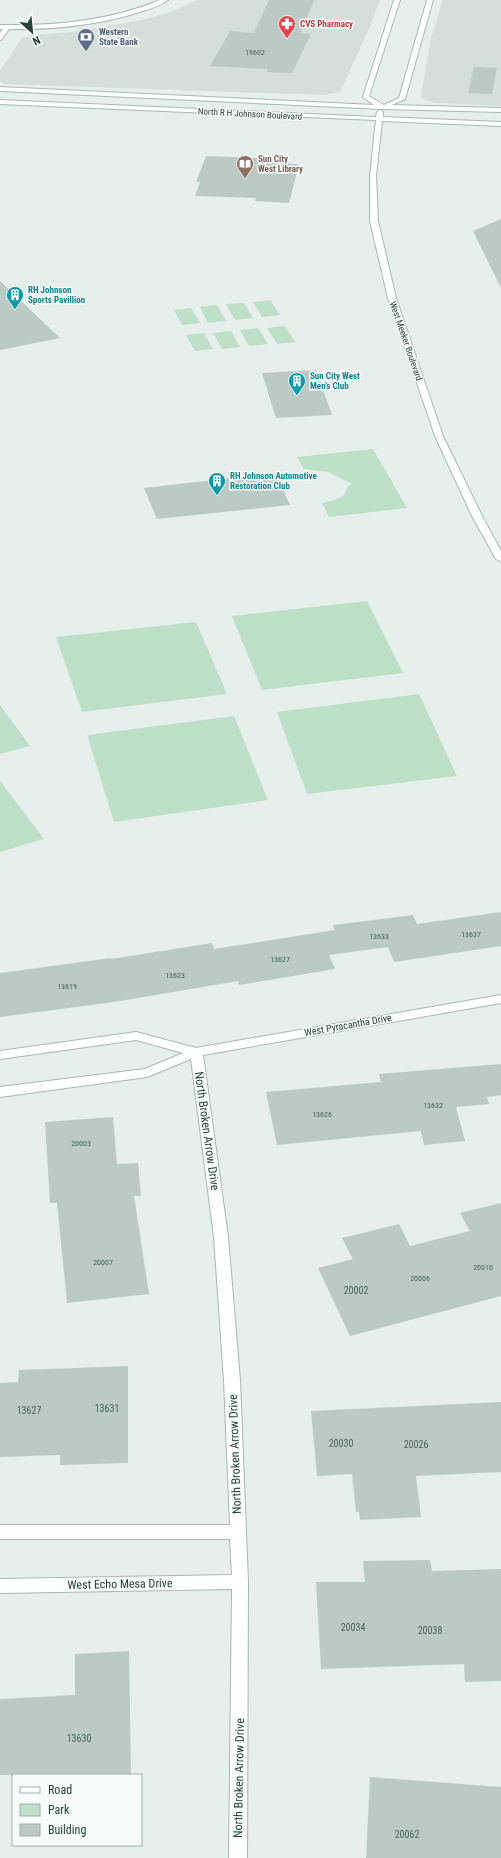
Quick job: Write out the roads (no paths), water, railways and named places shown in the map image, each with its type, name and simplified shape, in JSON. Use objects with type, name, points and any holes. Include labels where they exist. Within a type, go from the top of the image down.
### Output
[{"type":"street","points":[[0,38],[3,27],[47,26],[104,19],[134,12],[165,0]]},
{"type":"street","points":[[396,0],[366,97],[382,107],[402,98],[430,0]]},
{"type":"street","name":"North R H Johnson Boulevard","points":[[0,89],[382,107],[501,110]]},
{"type":"street","name":"North R H Johnson Boulevard","points":[[0,102],[378,120],[501,124]]},
{"type":"street","name":"West Meeker Boulevard","points":[[382,107],[378,120],[373,176],[374,221],[392,298],[439,436],[477,516],[501,560]]},
{"type":"street","name":"West Pyracantha Drive","points":[[0,1092],[147,1073],[196,1052],[501,999]]},
{"type":"street","name":"West Pyracantha Drive","points":[[0,1055],[136,1036],[196,1052]]},
{"type":"street","name":"North Broken Arrow Drive","points":[[196,1052],[221,1237],[232,1380],[240,1582],[238,1858]]},
{"type":"street","points":[[0,1532],[238,1532]]},
{"type":"street","name":"West Echo Mesa Drive","points":[[0,1586],[240,1582]]},
{"type":"place","name":"CVS Pharmacy","points":[[287,39]]},
{"type":"place","name":"Western State Bank","points":[[86,52]]},
{"type":"place","name":"Sun City West Library","points":[[245,179]]},
{"type":"place","name":"RH Johnson Sports Pavillion","points":[[15,310]]},
{"type":"place","name":"Sun City West Men's Club","points":[[297,396]]},
{"type":"place","name":"RH Johnson Automotive Restoration Club","points":[[217,496]]}]
